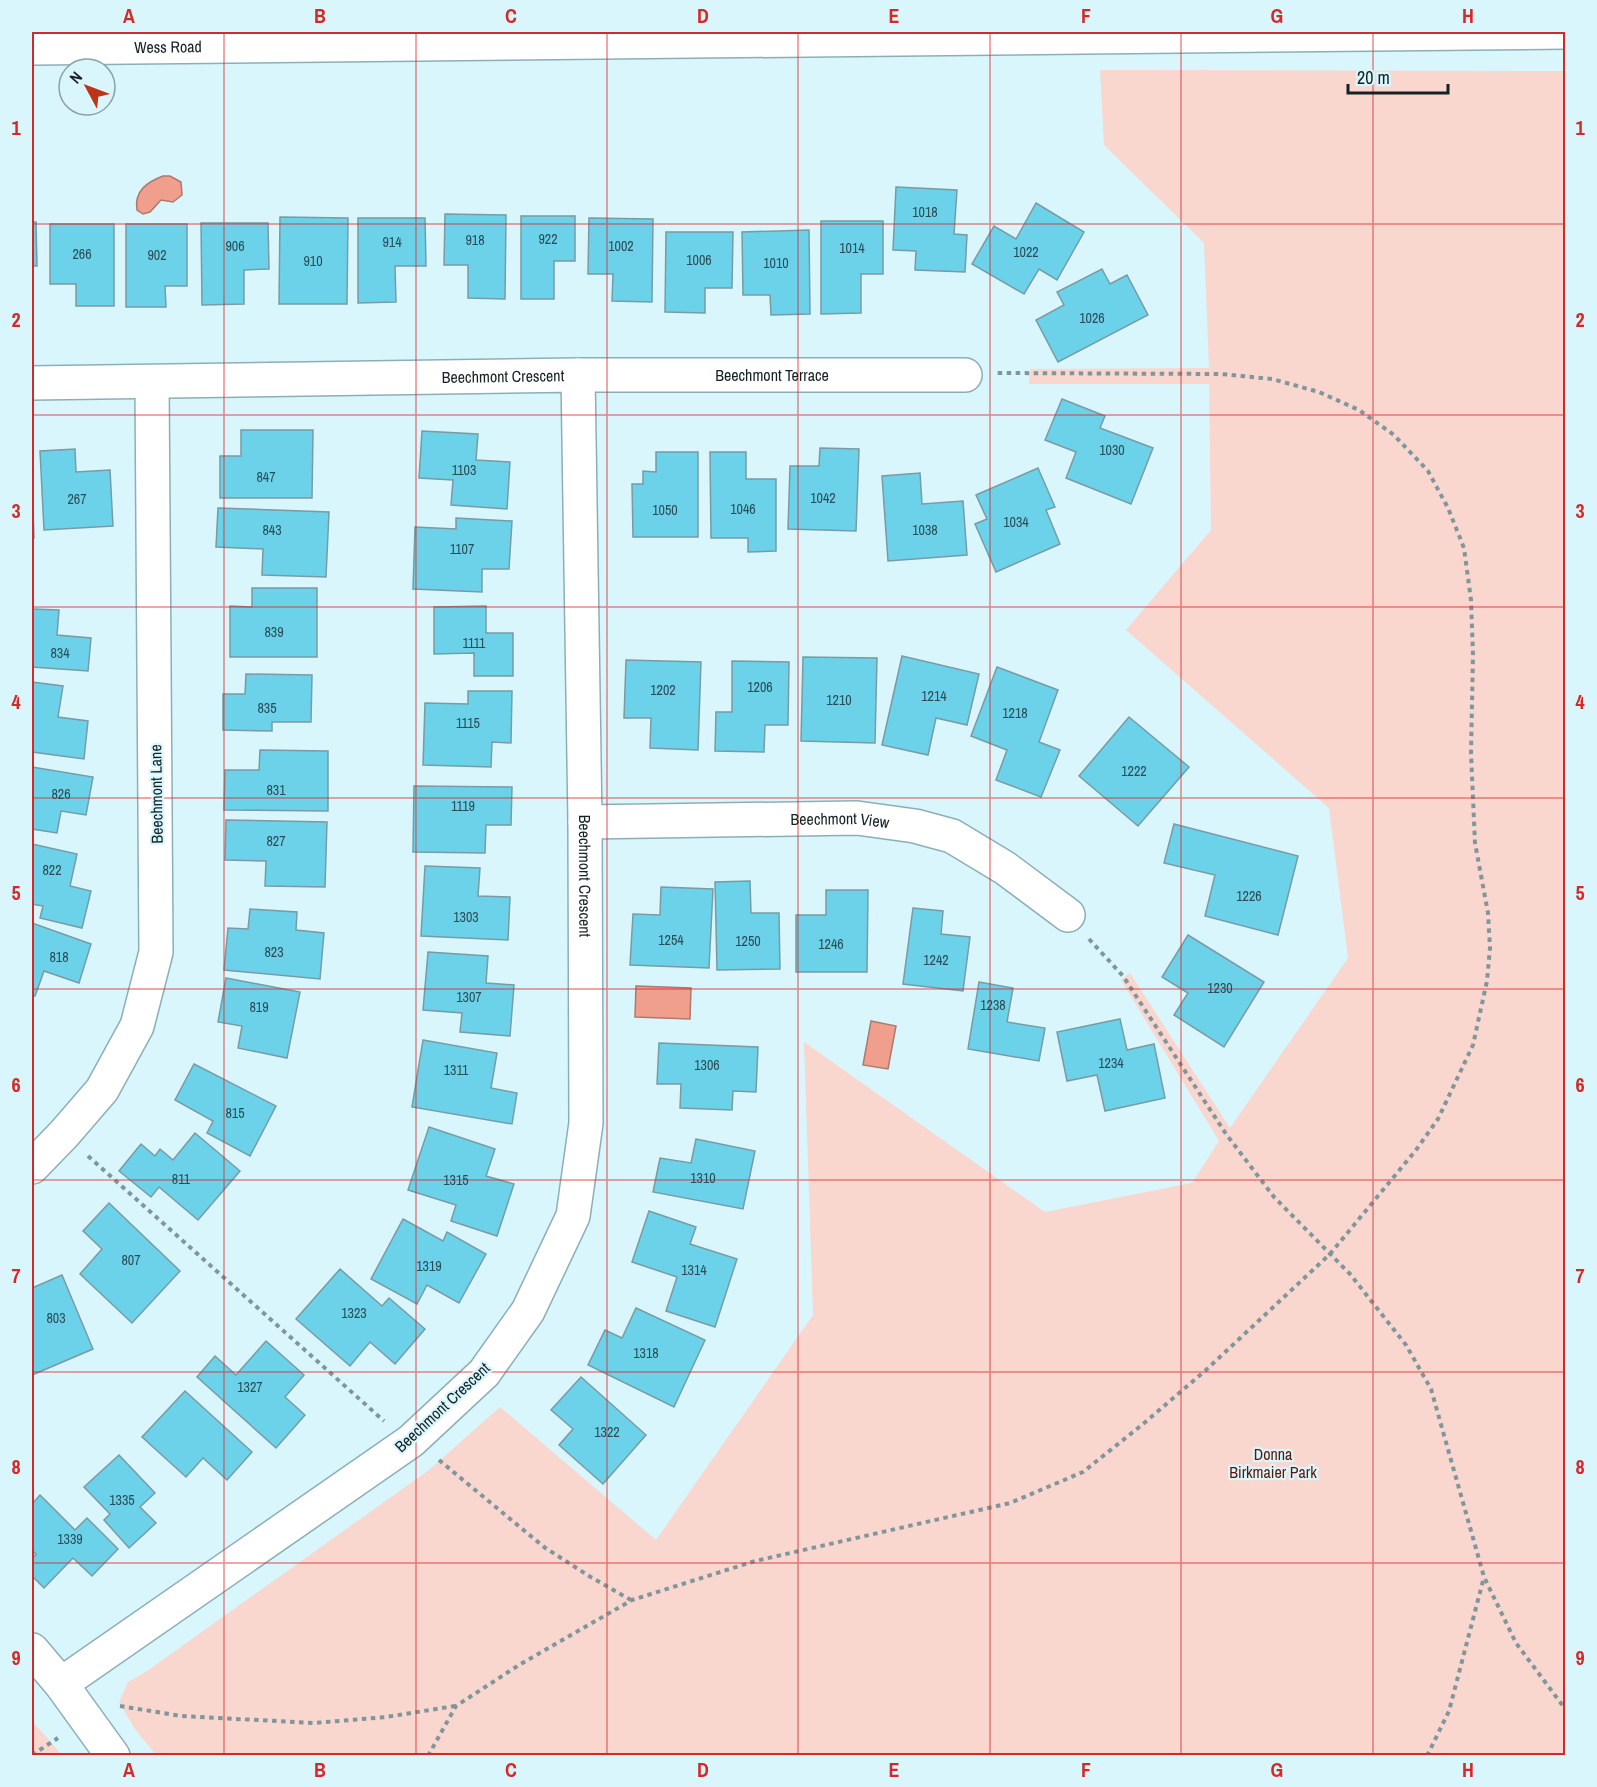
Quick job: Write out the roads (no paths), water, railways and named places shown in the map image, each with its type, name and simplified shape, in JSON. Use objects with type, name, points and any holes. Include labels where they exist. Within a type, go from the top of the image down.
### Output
[{"type":"street","name":"Wess Road","points":[[32,48],[1566,32]]},
{"type":"street","name":"Beechmont Terrace","points":[[578,375],[965,375]]},
{"type":"street","name":"Beechmont Crescent","points":[[32,383],[578,375],[585,822],[586,1123],[573,1216],[528,1311],[491,1364],[411,1441],[61,1684]]},
{"type":"street","name":"Beechmont Lane","points":[[32,1167],[102,1090],[137,1026],[156,952],[152,382]]},
{"type":"street","name":"Beechmont View","points":[[585,822],[857,819],[915,826],[952,836],[1005,868],[1068,915]]},
{"type":"street","points":[[32,1650],[61,1684],[113,1755]]},
{"type":"park label","name":"Donna Birkmaier Park","points":[[1273,1463]]}]
